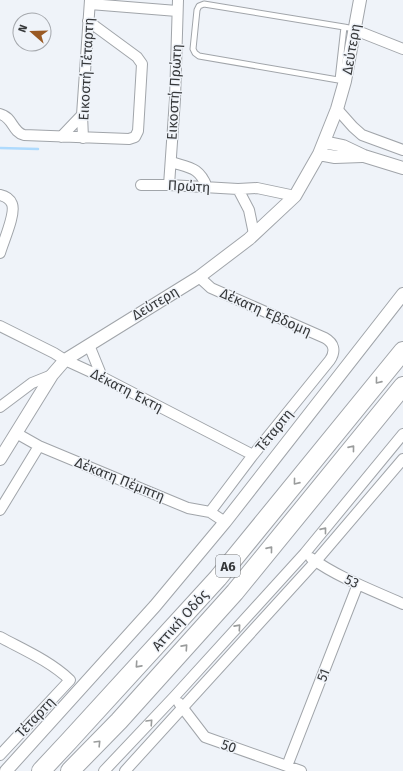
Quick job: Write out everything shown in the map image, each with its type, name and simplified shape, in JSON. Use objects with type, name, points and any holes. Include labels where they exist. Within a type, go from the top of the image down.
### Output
[{"type":"highway","name":"Αττική Οδός","points":[[40,771],[218,578],[403,351]]},
{"type":"highway","name":"Αττική Οδός","points":[[70,771],[119,721],[235,592],[403,386]]},
{"type":"street","name":"Εικοστή Πρώτη","points":[[170,185],[175,99],[178,0]]},
{"type":"street","name":"Δεύτερη","points":[[0,459],[52,375],[65,360],[199,277],[254,234],[295,196],[319,154],[337,109],[350,28],[360,0]]},
{"type":"street","points":[[90,2],[177,11]]},
{"type":"street","name":"Εικοστή Τέταρτη","points":[[83,138],[82,115],[90,2]]},
{"type":"street","points":[[0,114],[8,118],[20,134],[83,138],[129,139],[135,137],[138,131],[143,69],[142,64],[137,57],[88,21]]},
{"type":"street","points":[[350,28],[403,48]]},
{"type":"street","points":[[337,109],[362,135],[403,150]]},
{"type":"street","points":[[61,136],[82,115]]},
{"type":"street","points":[[324,142],[343,146],[364,156],[403,168]]},
{"type":"street","points":[[319,154],[335,157],[364,156]]},
{"type":"street","points":[[171,162],[194,169],[203,177],[207,187]]},
{"type":"street","name":"Πρώτη","points":[[141,185],[238,189],[257,188],[295,196]]},
{"type":"street","points":[[238,189],[249,210],[254,234]]},
{"type":"street","points":[[0,195],[11,202],[13,210],[0,253]]},
{"type":"street","name":"Δέκατη Έβδομη","points":[[199,277],[211,288],[325,338],[330,341],[334,347]]},
{"type":"street","points":[[4,768],[155,606],[225,522],[403,294]]},
{"type":"street","name":"Δέκατη Έκτη","points":[[0,326],[253,455]]},
{"type":"street","points":[[89,344],[102,377]]},
{"type":"street","name":"Τέταρτη","points":[[210,512],[253,455],[330,360],[333,356],[334,347]]},
{"type":"street","points":[[0,407],[32,383],[52,375]]},
{"type":"street","name":"Δέκατη Πέμπτη","points":[[16,433],[39,446],[188,508],[210,512],[225,522]]},
{"type":"street","points":[[104,771],[174,697],[305,553],[403,434]]},
{"type":"street","points":[[0,510],[39,446]]},
{"type":"street","points":[[125,771],[316,561],[403,459]]},
{"type":"street","name":"53","points":[[305,553],[325,568],[403,604]]},
{"type":"street","name":"51","points":[[287,766],[358,584]]},
{"type":"street","name":"Τέταρτη","points":[[0,637],[47,662],[70,680],[0,755]]},
{"type":"street","name":"50","points":[[174,697],[205,737],[301,771]]},
{"type":"lane","points":[[342,81],[199,56],[193,49],[197,10],[199,6],[204,4],[350,28]]},
{"type":"waterway","points":[[0,148],[38,149]]}]
